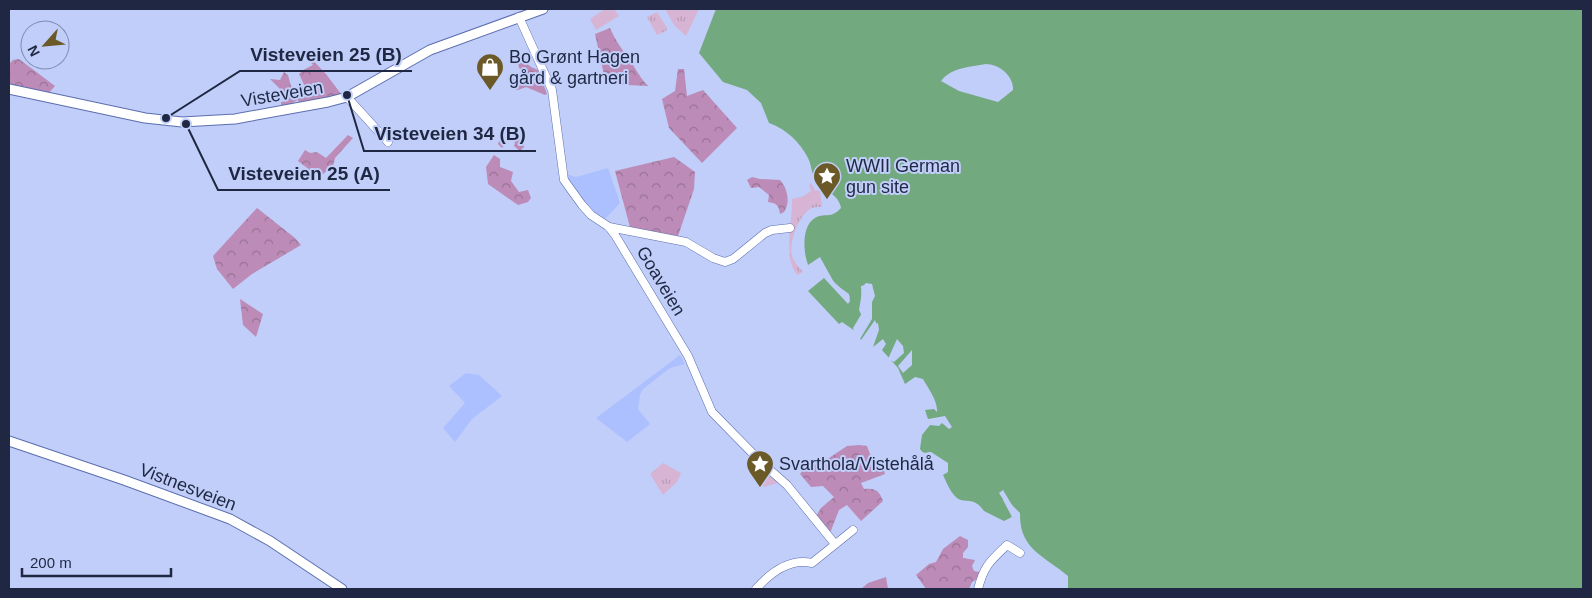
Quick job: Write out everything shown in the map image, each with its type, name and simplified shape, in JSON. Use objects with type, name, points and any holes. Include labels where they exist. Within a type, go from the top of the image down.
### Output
[{"type":"main road","name":"Visteveien","points":[[9,89],[145,118],[182,122],[243,117],[347,97],[430,50],[504,24],[517,13],[543,9]]},
{"type":"main road","name":"Vistnesveien","points":[[9,441],[230,519],[270,540],[342,589]]},
{"type":"street","name":"Goaveien","points":[[517,13],[552,90],[564,180],[591,215],[610,227],[688,356],[712,412],[762,463],[787,485],[835,544]]},
{"type":"street","points":[[347,97],[388,142]]},
{"type":"street","points":[[610,227],[686,242],[713,258],[725,262],[733,259],[765,233],[772,230],[790,228]]},
{"type":"street","points":[[756,589],[767,576],[792,564],[803,561],[812,563],[853,530]]},
{"type":"street","points":[[978,589],[983,572],[1007,545],[1020,553]]},
{"type":"shaded area","points":[[716,9],[1583,9],[1583,589],[1068,589],[1068,576],[1042,557],[1028,543],[1021,525],[1020,513],[1003,496],[1003,500],[1012,517],[1004,521],[984,511],[977,503],[957,498],[943,475],[948,472],[948,463],[931,452],[924,453],[920,449],[922,435],[930,425],[939,426],[942,423],[949,429],[952,427],[945,416],[928,419],[925,410],[934,409],[937,412],[937,408],[923,379],[915,377],[905,384],[898,368],[882,350],[886,344],[883,339],[873,347],[879,330],[878,323],[865,339],[860,339],[872,319],[872,302],[875,296],[872,284],[866,283],[863,286],[859,310],[863,318],[855,331],[842,322],[839,324],[808,291],[824,278],[848,304],[850,301],[849,294],[835,284],[822,261],[809,267],[805,255],[805,234],[810,222],[819,216],[834,214],[841,208],[840,203],[816,180],[808,158],[797,141],[787,132],[769,123],[761,103],[747,90],[723,82],[699,53]],"holes":[[[986,64],[1005,72],[1013,85],[1013,90],[998,102],[959,91],[941,81],[945,76],[962,68]]]},
{"type":"shaded area","points":[[608,168],[620,203],[605,219],[592,212],[580,198],[566,174],[576,177]]},
{"type":"shaded area","points":[[680,355],[685,364],[670,368],[643,389],[638,409],[650,424],[627,442],[596,418]]},
{"type":"shaded area","points":[[466,373],[479,375],[502,396],[472,419],[455,442],[443,428],[465,403],[449,386]]},
{"type":"green space","points":[[605,9],[614,9],[619,16],[596,30],[590,19]]},
{"type":"green space","points":[[665,9],[699,9],[686,36],[674,25]]},
{"type":"green space","points":[[657,12],[667,28],[666,31],[657,35],[647,17]]},
{"type":"green space","points":[[610,28],[640,77],[648,86],[606,84],[595,34]]},
{"type":"green space","points":[[303,50],[326,74],[341,94],[301,103],[297,100],[290,105],[281,106],[281,102],[288,101],[288,97],[270,79],[280,80],[284,72],[288,75],[292,90],[297,95],[307,91],[299,74],[313,65],[303,54]]},
{"type":"green space","points":[[13,60],[20,60],[20,70],[34,70],[55,86],[48,94],[9,86],[9,64]]},
{"type":"green space","points":[[524,61],[538,70],[547,94],[545,95],[526,87],[518,90],[513,89],[509,80],[518,78],[521,72],[517,62]]},
{"type":"green space","points":[[678,69],[684,69],[687,96],[703,90],[737,128],[702,163],[669,128],[662,99],[675,91]]},
{"type":"green space","points":[[505,126],[512,131],[523,134],[524,147],[520,151],[514,146],[515,143],[512,135],[502,148],[498,144]]},
{"type":"green space","points":[[348,135],[353,138],[335,158],[333,166],[319,177],[298,161],[305,150],[310,153],[317,152],[326,158]]},
{"type":"green space","points":[[494,155],[500,159],[500,167],[513,172],[511,181],[519,192],[528,190],[531,198],[528,202],[518,205],[488,184],[486,167]]},
{"type":"green space","points":[[674,157],[695,172],[694,189],[677,239],[631,231],[615,171]]},
{"type":"green space","points":[[752,177],[780,180],[785,187],[787,195],[787,204],[784,212],[780,214],[777,205],[768,202],[769,195],[759,187],[751,188],[747,180]]},
{"type":"green space","points":[[811,183],[815,190],[820,191],[822,207],[810,209],[795,230],[791,250],[795,262],[803,272],[798,275],[790,260],[789,250],[792,199],[804,196],[811,191],[809,185]]},
{"type":"green space","points":[[257,208],[301,245],[252,274],[233,289],[217,269],[213,256]]},
{"type":"green space","points":[[240,299],[263,314],[256,337],[243,325]]},
{"type":"green space","points":[[847,446],[867,446],[873,462],[883,467],[885,474],[861,483],[864,489],[874,489],[878,492],[883,501],[861,521],[847,505],[839,510],[830,533],[815,518],[821,508],[834,497],[823,486],[811,487],[800,474],[806,466],[813,466],[822,458],[829,458]]},
{"type":"green space","points":[[663,463],[681,473],[677,482],[663,495],[650,474]]},
{"type":"green space","points":[[752,465],[757,471],[765,467],[781,482],[764,487],[758,482],[759,476],[750,467]]},
{"type":"green space","points":[[960,536],[968,540],[968,547],[963,553],[963,558],[975,560],[972,566],[974,571],[979,572],[979,578],[972,582],[969,589],[926,589],[916,575],[929,564],[936,562],[943,549]]},
{"type":"green space","points":[[886,577],[888,589],[861,589],[868,583]]},
{"type":"pier","points":[[820,257],[832,280],[850,297],[847,301],[823,276],[826,276],[831,281],[820,264],[812,270],[807,269],[808,265]]},
{"type":"pier","points":[[869,284],[869,286],[865,287],[862,310],[865,318],[855,334],[853,328],[862,313],[861,286]]},
{"type":"pier","points":[[875,320],[877,325],[864,342],[861,340]]},
{"type":"pier","points":[[897,339],[903,346],[904,353],[894,362],[888,359]]},
{"type":"pier","points":[[912,350],[912,365],[903,373],[898,366]]},
{"type":"pier","points":[[1003,490],[1018,515],[1017,526],[1017,514],[1008,504],[1014,517],[1011,522],[1012,513],[999,493]]},
{"type":"place","name":"Bo Grønt Hagen gård & gartneri","points":[[490,91]]},
{"type":"place","name":"Visteveien 34 (B)","points":[[347,95]]},
{"type":"place","name":"Visteveien 25 (B)","points":[[166,118]]},
{"type":"place","name":"Visteveien 25 (A)","points":[[186,124]]},
{"type":"place","name":"WWII German gun site","points":[[827,200]]},
{"type":"place","name":"Svarthola/Vistehålå","points":[[760,488]]}]
